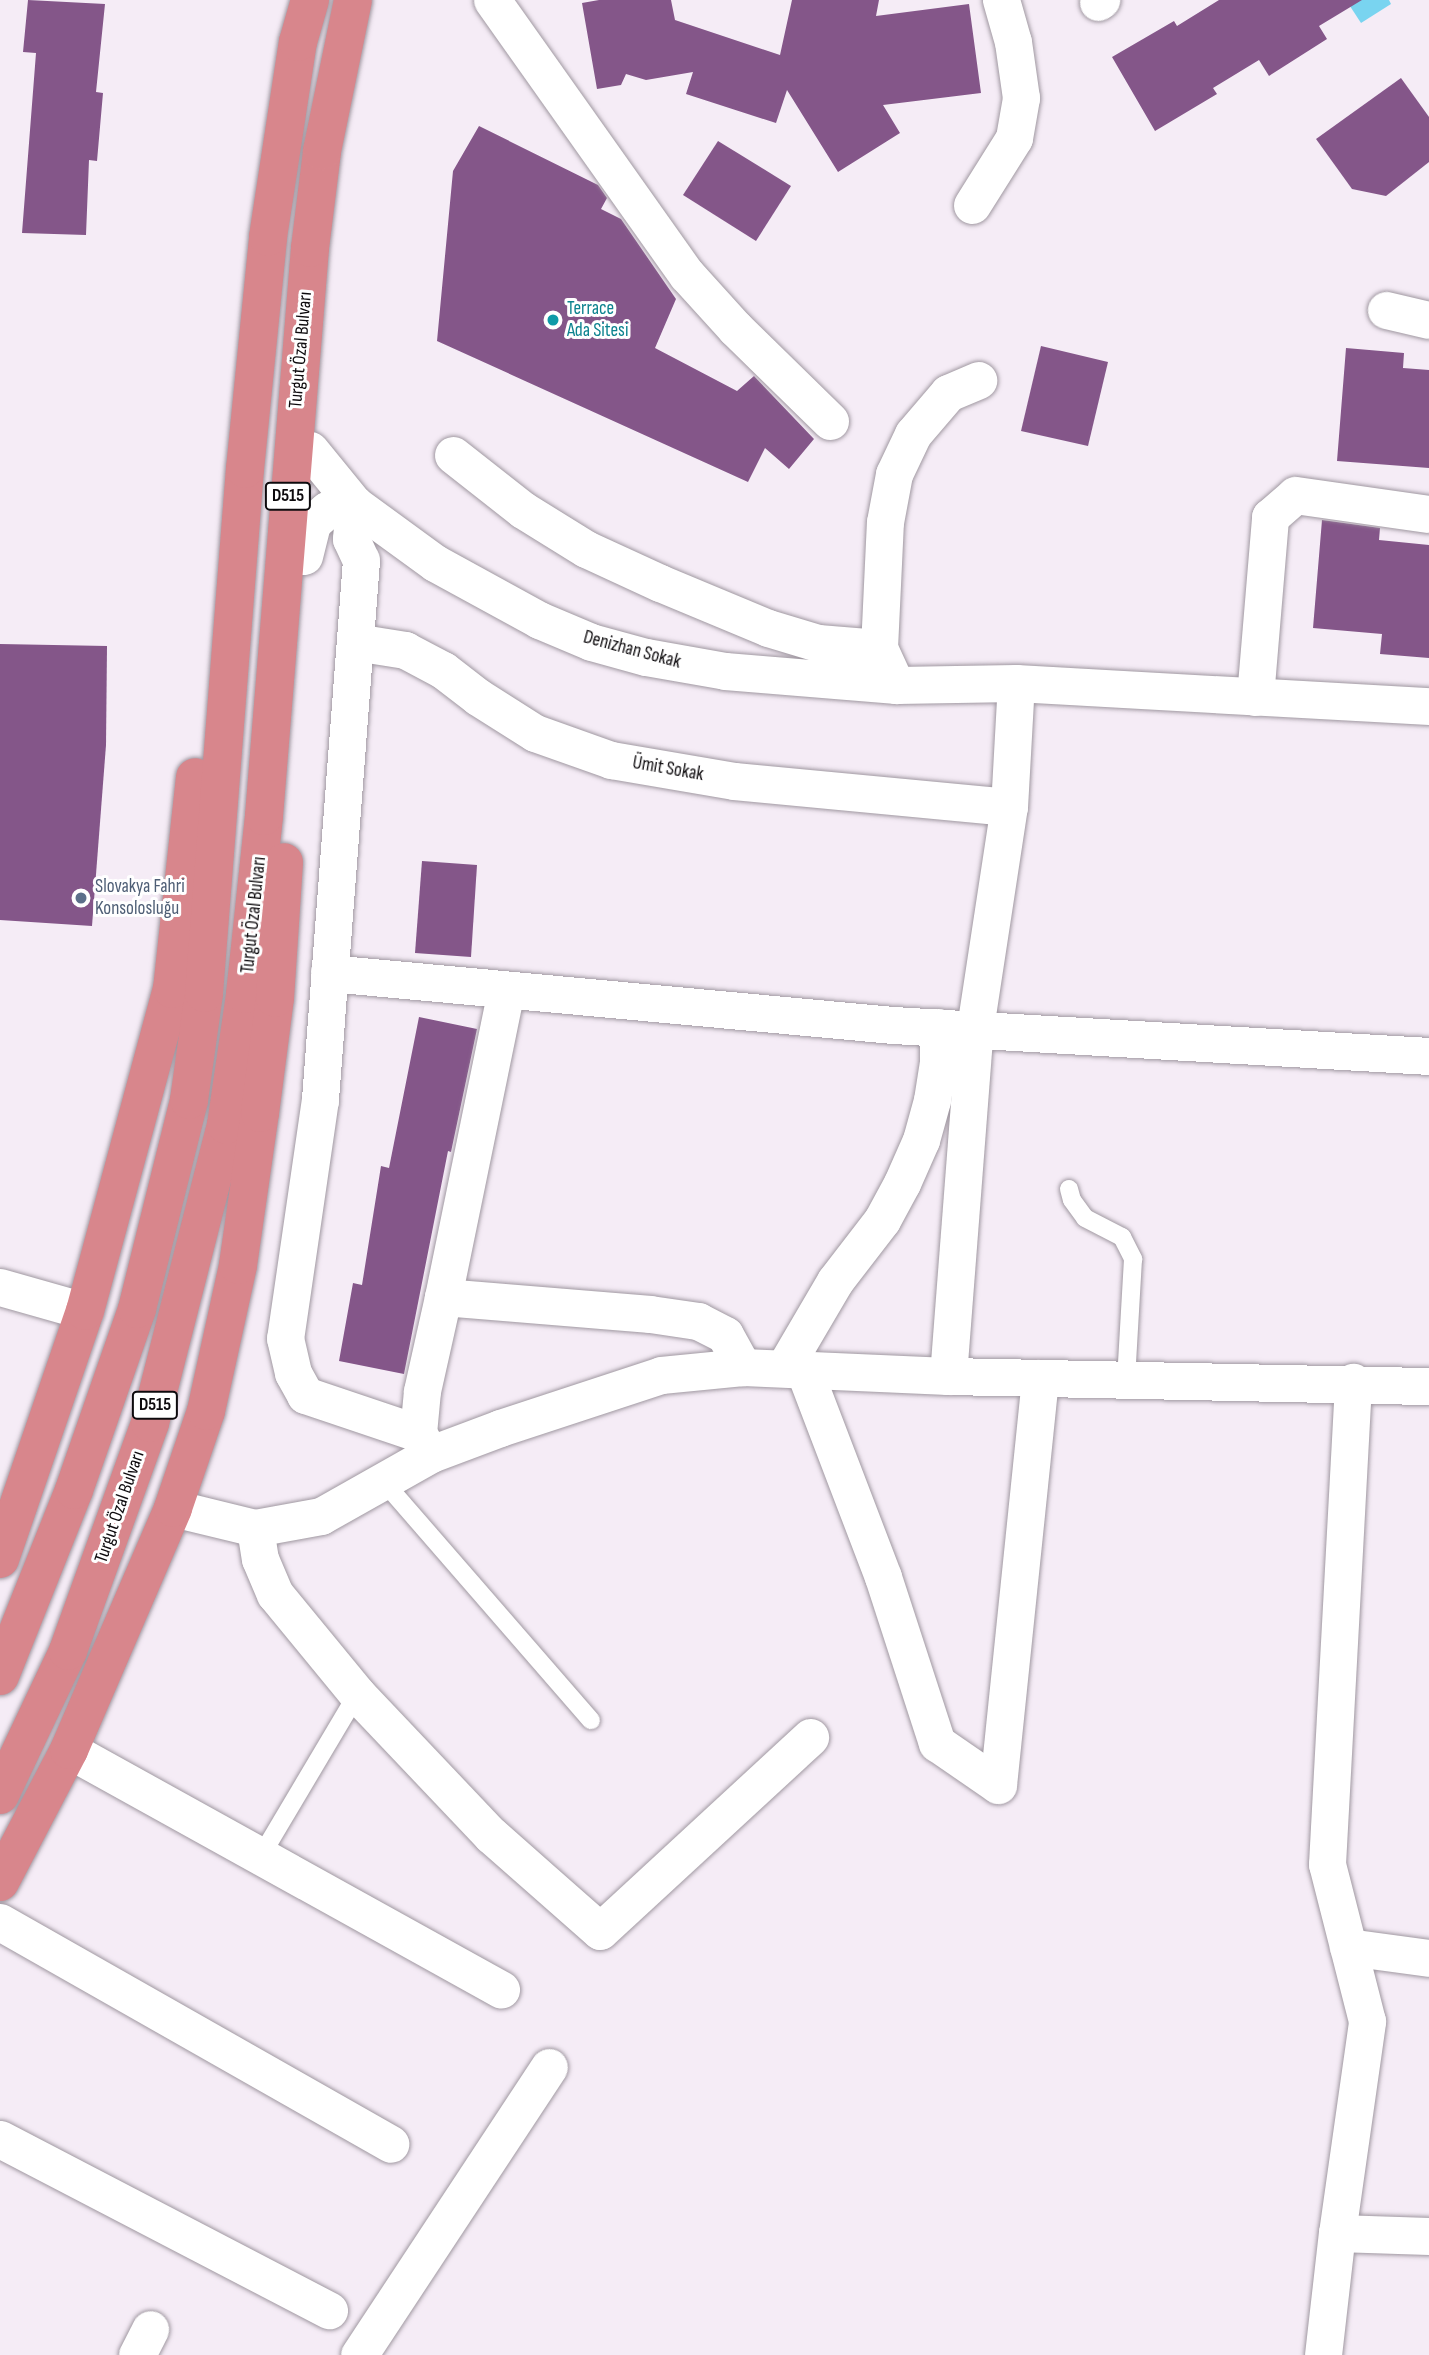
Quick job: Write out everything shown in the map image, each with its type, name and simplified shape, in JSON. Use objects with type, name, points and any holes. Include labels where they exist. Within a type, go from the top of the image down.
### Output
[{"type":"highway","name":"D515","points":[[0,1676],[74,1490],[138,1309],[189,1100],[204,993],[245,469],[268,237],[298,42],[310,0]]},
{"type":"highway","name":"Turgut Özal Bulvarı","points":[[0,1795],[68,1651],[150,1423],[226,1125],[245,994],[264,816],[310,248],[322,152],[354,0]]},
{"type":"highway","points":[[0,1559],[85,1311],[172,989],[237,318],[248,247],[298,42]]},
{"type":"highway","points":[[0,1882],[69,1750],[173,1508],[209,1398],[238,1265],[275,998],[310,450],[310,248]]},
{"type":"street","points":[[492,0],[687,275],[735,328],[830,421]]},
{"type":"street","points":[[972,205],[1014,138],[1021,98],[1013,42],[1001,0]]},
{"type":"street","points":[[1386,310],[1429,320]]},
{"type":"street","points":[[896,685],[879,648],[886,522],[894,474],[913,434],[947,393],[978,380]]},
{"type":"street","name":"Denizhan Sokak","points":[[310,450],[354,504],[476,587],[591,642],[646,657],[725,671],[896,685],[1016,683],[1429,706]]},
{"type":"street","points":[[453,455],[523,510],[576,543],[660,583],[768,628],[806,639],[879,648]]},
{"type":"street","points":[[1255,697],[1270,517],[1295,495],[1429,514]]},
{"type":"street","points":[[304,556],[312,523],[327,510],[354,504],[351,539],[361,560],[320,1099],[285,1338],[293,1373],[306,1395],[424,1444]]},
{"type":"street","name":"Ümit Sokak","points":[[355,642],[405,650],[443,670],[478,697],[535,733],[611,760],[734,780],[1009,807]]},
{"type":"street","points":[[948,1376],[975,1028],[1009,807],[1016,683]]},
{"type":"street","points":[[329,973],[937,1027],[1429,1056]]},
{"type":"street","points":[[424,1444],[422,1391],[503,1001]]},
{"type":"street","points":[[937,1027],[938,1062],[932,1100],[921,1140],[902,1184],[882,1220],[835,1281],[794,1369],[883,1577],[937,1743],[999,1786],[1040,1378]]},
{"type":"street","points":[[0,1287],[85,1311]]},
{"type":"street","points":[[443,1297],[650,1314],[698,1321],[725,1335],[743,1367]]},
{"type":"street","points":[[173,1508],[255,1528],[321,1516],[383,1481],[424,1444],[661,1375],[743,1367],[948,1376],[1353,1382],[1429,1386]]},
{"type":"street","points":[[1323,2355],[1336,2233],[1367,2021],[1327,1864],[1353,1382]]},
{"type":"street","points":[[255,1528],[260,1559],[275,1594],[357,1694],[491,1835],[600,1931],[810,1737]]},
{"type":"street","points":[[69,1750],[501,1989]]},
{"type":"street","points":[[0,1922],[390,2144]]},
{"type":"street","points":[[1348,1947],[1429,1958]]},
{"type":"street","points":[[359,2355],[549,2067]]},
{"type":"street","points":[[0,2139],[329,2310]]},
{"type":"street","points":[[1336,2233],[1429,2236]]},
{"type":"lane","points":[[1069,1189],[1072,1200],[1085,1218],[1122,1237],[1133,1259],[1126,1379]]},
{"type":"lane","points":[[383,1481],[591,1720]]},
{"type":"lane","points":[[261,1856],[357,1694]]},
{"type":"water","points":[[1346,0],[1389,0],[1391,4],[1361,23]]},
{"type":"building","points":[[28,0],[105,4],[96,92],[103,93],[97,161],[89,160],[86,235],[22,233],[36,53],[23,52]]},
{"type":"building","points":[[599,0],[671,0],[675,20],[780,55],[792,0],[879,0],[876,16],[969,4],[981,93],[883,105],[900,133],[838,172],[787,90],[776,123],[686,94],[693,72],[646,80],[626,74],[621,85],[597,89],[582,3]]},
{"type":"building","points":[[1219,0],[1362,0],[1319,26],[1327,39],[1269,76],[1259,60],[1213,88],[1217,94],[1155,131],[1112,57],[1174,21],[1177,26]]},
{"type":"building","points":[[1401,78],[1429,117],[1429,162],[1386,196],[1352,189],[1316,139]]},
{"type":"building","name":"Terrace Ada Sitesi","points":[[479,126],[598,185],[607,198],[601,209],[621,219],[676,299],[655,348],[737,391],[754,376],[814,439],[789,469],[765,448],[748,482],[437,341],[453,171]]},
{"type":"building","points":[[718,141],[791,186],[756,241],[683,195]]},
{"type":"building","points":[[1041,346],[1108,362],[1088,446],[1021,431]]},
{"type":"building","points":[[1346,348],[1404,353],[1403,368],[1429,370],[1429,468],[1337,461]]},
{"type":"building","points":[[1322,520],[1380,528],[1379,540],[1429,545],[1429,658],[1380,654],[1382,634],[1313,628]]},
{"type":"building","points":[[0,644],[107,646],[106,745],[92,926],[0,920]]},
{"type":"building","points":[[422,861],[477,865],[471,957],[415,953]]},
{"type":"building","points":[[419,1017],[477,1029],[451,1152],[448,1151],[404,1374],[339,1361],[353,1283],[362,1285],[381,1166],[389,1168]]},
{"type":"place","name":"Terrace Ada Sitesi","points":[[553,320]]},
{"type":"place","name":"Slovakya Fahri Konsolosluğu","points":[[81,898]]}]
